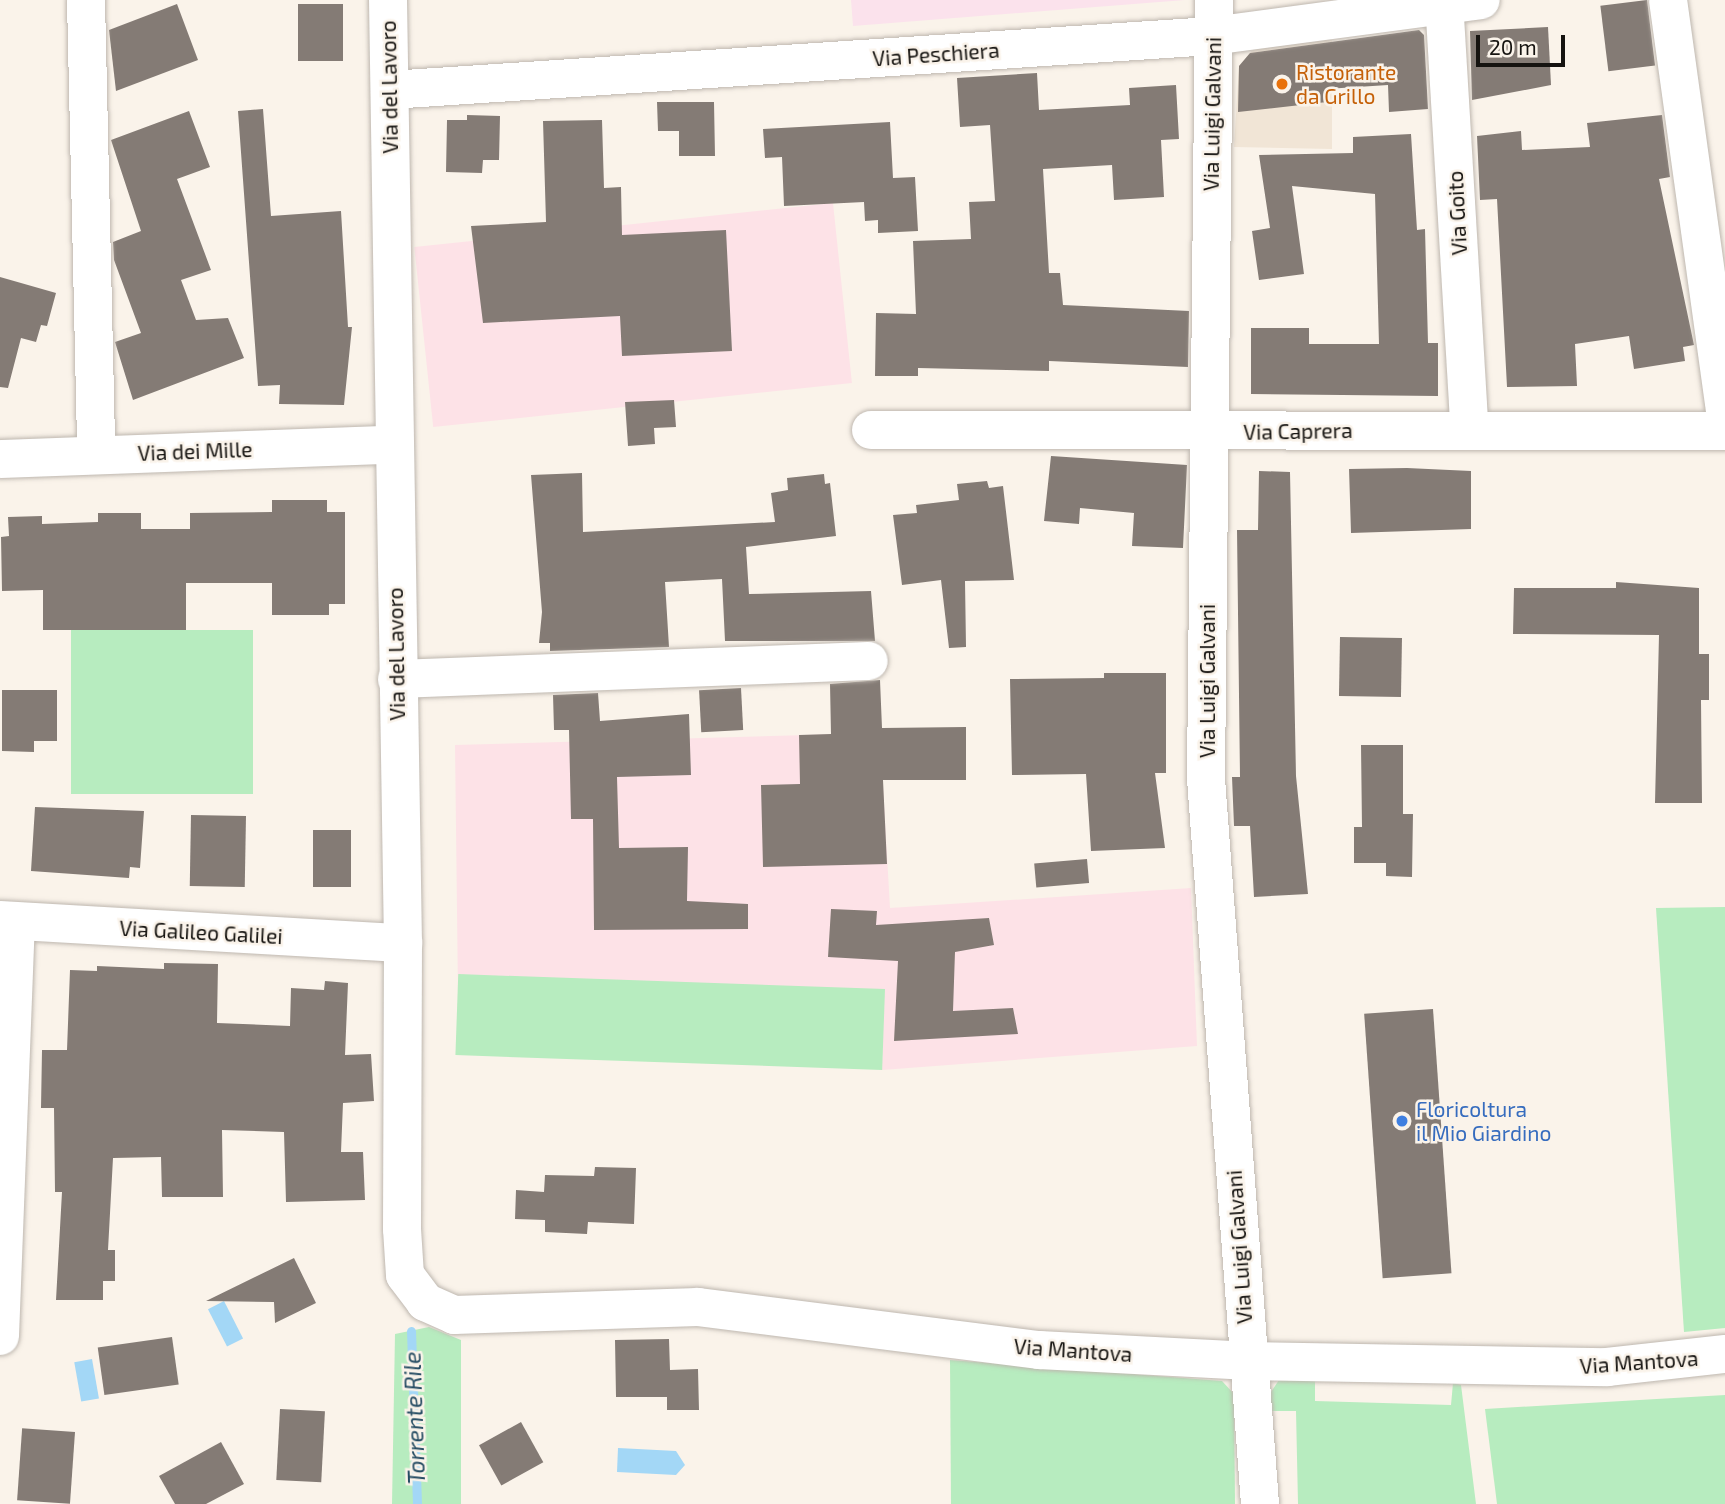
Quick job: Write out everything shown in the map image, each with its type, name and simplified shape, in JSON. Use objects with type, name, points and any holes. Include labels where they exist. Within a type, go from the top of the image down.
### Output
[{"type":"street","points":[[86,0],[96,454]]},
{"type":"street","name":"Via del Lavoro","points":[[388,0],[391,445],[403,943],[402,1228],[405,1275],[425,1303]]},
{"type":"street","points":[[1668,0],[1725,411]]},
{"type":"street","name":"Via Peschiera","points":[[390,90],[1213,18],[1457,2]]},
{"type":"street","name":"Via Goito","points":[[1457,2],[1469,427]]},
{"type":"street","name":"Via Luigi Galvani","points":[[1213,18],[1206,779],[1246,1361],[1255,1398],[1260,1504]]},
{"type":"street","name":"Via Caprera","points":[[872,430],[1208,432],[1469,427],[1725,431]]},
{"type":"street","name":"Via dei Mille","points":[[0,459],[391,445]]},
{"type":"street","points":[[397,679],[869,661]]},
{"type":"street","points":[[0,1336],[8,921]]},
{"type":"street","name":"Via Galileo Galilei","points":[[8,921],[403,943]]},
{"type":"street","name":"Via Mantova","points":[[425,1303],[454,1315],[698,1307],[1039,1350],[1246,1361],[1607,1367],[1725,1354]]},
{"type":"shaded area","points":[[851,0],[1185,0],[853,26]]},
{"type":"shaded area","points":[[1320,38],[1332,40],[1332,149],[1234,147],[1239,66],[1255,47]]},
{"type":"shaded area","points":[[833,203],[852,383],[433,427],[414,247]]},
{"type":"shaded area","points":[[880,733],[890,908],[1191,888],[1197,1046],[882,1070],[884,990],[458,994],[455,745]]},
{"type":"green space","points":[[71,630],[253,630],[253,794],[71,794]]},
{"type":"green space","points":[[1725,907],[1725,1328],[1684,1332],[1656,908]]},
{"type":"green space","points":[[458,974],[885,989],[882,1070],[455,1055]]},
{"type":"green space","points":[[429,1327],[461,1340],[461,1504],[392,1504],[395,1334]]},
{"type":"green space","points":[[950,1360],[1222,1381],[1234,1394],[1235,1504],[951,1504]]},
{"type":"green space","points":[[1315,1377],[1315,1401],[1451,1405],[1453,1383],[1461,1385],[1476,1504],[1298,1504],[1296,1411],[1269,1411],[1269,1395],[1279,1380]]},
{"type":"green space","points":[[1725,1395],[1725,1504],[1497,1504],[1485,1409]]},
{"type":"water","points":[[224,1301],[243,1338],[227,1347],[208,1309]]},
{"type":"water","points":[[92,1359],[99,1398],[81,1402],[74,1362]]},
{"type":"water","points":[[618,1448],[676,1451],[685,1465],[676,1475],[617,1472]]},
{"type":"building","points":[[1647,0],[1655,66],[1608,71],[1600,6]]},
{"type":"building","points":[[177,4],[198,60],[116,91],[109,30]]},
{"type":"building","points":[[298,4],[343,4],[343,61],[298,61]]},
{"type":"building","points":[[1548,27],[1551,85],[1472,100],[1470,31]]},
{"type":"building","points":[[1419,30],[1424,35],[1428,109],[1389,112],[1388,85],[1326,89],[1327,102],[1238,112],[1239,66],[1250,53]]},
{"type":"building","points":[[1037,73],[1039,110],[1130,105],[1129,88],[1176,85],[1179,139],[1161,140],[1164,197],[1114,200],[1112,165],[1043,169],[1049,273],[1060,273],[1063,305],[1189,311],[1188,367],[1049,361],[1049,371],[918,368],[918,376],[875,376],[876,313],[916,314],[913,241],[971,239],[969,202],[995,201],[990,125],[960,127],[957,78]]},
{"type":"building","points":[[657,102],[714,102],[715,156],[679,156],[679,131],[658,131]]},
{"type":"building","points":[[263,109],[271,216],[341,211],[348,327],[352,327],[344,405],[279,404],[280,385],[258,386],[238,111]]},
{"type":"building","points":[[189,111],[210,167],[177,179],[211,270],[181,280],[196,320],[228,318],[244,358],[133,400],[115,342],[141,333],[114,260],[113,242],[141,231],[111,140]]},
{"type":"building","points":[[467,115],[500,116],[499,160],[483,160],[482,173],[446,172],[447,120],[467,120]]},
{"type":"building","points":[[1662,115],[1670,177],[1659,179],[1694,345],[1683,347],[1685,361],[1634,369],[1629,336],[1575,344],[1577,386],[1507,387],[1497,199],[1480,200],[1477,136],[1521,131],[1522,150],[1590,147],[1587,123]]},
{"type":"building","points":[[602,120],[604,188],[621,187],[622,235],[726,230],[732,351],[622,356],[620,316],[483,323],[471,226],[546,222],[543,121]]},
{"type":"building","points":[[890,122],[893,178],[915,177],[918,231],[878,233],[878,220],[865,221],[864,202],[784,206],[782,157],[765,158],[763,129]]},
{"type":"building","points":[[1411,134],[1417,230],[1425,229],[1428,343],[1438,343],[1438,396],[1251,394],[1251,328],[1309,328],[1309,344],[1379,344],[1375,194],[1292,186],[1304,274],[1259,280],[1252,231],[1270,228],[1259,155],[1353,153],[1353,137]]},
{"type":"building","points":[[0,277],[56,293],[47,326],[41,325],[36,342],[21,338],[8,388],[0,387]]},
{"type":"building","points":[[674,400],[676,427],[654,428],[655,444],[628,446],[625,402]]},
{"type":"building","points":[[1051,456],[1187,465],[1183,548],[1132,546],[1134,513],[1080,508],[1079,524],[1044,521]]},
{"type":"building","points":[[1349,469],[1471,471],[1471,529],[1351,533]]},
{"type":"building","points":[[1259,471],[1290,472],[1296,776],[1308,894],[1254,897],[1250,826],[1234,826],[1232,777],[1240,777],[1237,530],[1258,530]]},
{"type":"building","points":[[582,473],[583,532],[775,522],[771,493],[788,490],[787,478],[824,474],[825,484],[830,483],[836,536],[746,547],[749,594],[871,591],[875,641],[725,641],[722,579],[665,582],[669,647],[550,651],[550,643],[539,643],[542,612],[531,475]]},
{"type":"building","points":[[987,481],[989,488],[1003,486],[1014,580],[965,581],[966,647],[949,648],[941,580],[902,585],[893,515],[917,513],[916,505],[959,500],[957,484]]},
{"type":"building","points":[[272,500],[327,500],[327,512],[345,512],[345,604],[329,604],[329,615],[272,615],[272,583],[186,583],[186,630],[43,630],[43,590],[2,591],[1,537],[9,536],[8,517],[42,516],[42,524],[98,522],[98,513],[141,513],[141,529],[190,529],[190,513],[272,512]]},
{"type":"building","points":[[1616,582],[1699,588],[1699,654],[1709,654],[1709,700],[1701,700],[1702,803],[1655,803],[1659,635],[1513,634],[1514,588],[1616,588]]},
{"type":"building","points":[[1340,637],[1402,638],[1401,697],[1339,696]]},
{"type":"building","points":[[1104,673],[1166,673],[1166,773],[1155,773],[1165,848],[1091,851],[1086,774],[1012,775],[1010,679],[1104,678]]},
{"type":"building","points":[[880,680],[882,728],[966,727],[966,780],[883,780],[887,864],[763,867],[761,785],[800,784],[799,735],[831,734],[830,684]]},
{"type":"building","points":[[741,688],[743,730],[701,732],[699,690]]},
{"type":"building","points":[[2,690],[57,690],[57,741],[34,741],[34,752],[2,751]]},
{"type":"building","points":[[598,693],[600,721],[689,714],[691,775],[617,777],[619,848],[688,847],[687,901],[748,904],[748,929],[594,930],[593,819],[571,819],[569,730],[554,730],[553,695]]},
{"type":"building","points":[[1361,745],[1403,745],[1403,814],[1413,814],[1412,877],[1386,876],[1386,863],[1354,863],[1354,827],[1362,827]]},
{"type":"building","points":[[35,807],[144,811],[140,868],[130,867],[129,878],[31,871]]},
{"type":"building","points":[[191,815],[246,816],[245,887],[190,886]]},
{"type":"building","points":[[313,830],[351,830],[351,887],[313,887]]},
{"type":"building","points":[[1087,859],[1089,883],[1036,888],[1034,864]]},
{"type":"building","points":[[831,909],[877,911],[876,925],[989,918],[994,945],[955,952],[953,1011],[1013,1008],[1018,1034],[894,1041],[898,961],[828,957]]},
{"type":"building","points":[[164,963],[218,964],[217,1023],[290,1026],[291,988],[324,990],[325,981],[348,983],[345,1055],[371,1054],[374,1101],[343,1103],[341,1152],[363,1152],[365,1200],[286,1202],[284,1132],[222,1130],[223,1197],[162,1197],[161,1157],[113,1158],[108,1250],[115,1250],[115,1281],[103,1281],[103,1300],[56,1300],[62,1192],[55,1192],[54,1108],[41,1108],[42,1050],[67,1050],[70,970],[97,971],[97,966],[164,969]]},
{"type":"building","points":[[1433,1009],[1451,1273],[1383,1278],[1364,1014]]},
{"type":"building","points":[[595,1167],[636,1168],[634,1224],[588,1222],[587,1234],[545,1232],[545,1220],[515,1219],[516,1190],[544,1192],[545,1175],[594,1176]]},
{"type":"building","points":[[294,1258],[316,1303],[275,1323],[274,1302],[206,1301]]},
{"type":"building","points":[[172,1337],[179,1385],[104,1395],[98,1347]]},
{"type":"building","points":[[669,1339],[670,1370],[698,1369],[699,1410],[667,1410],[667,1397],[616,1397],[615,1340]]},
{"type":"building","points":[[280,1409],[325,1411],[321,1482],[276,1480]]},
{"type":"building","points":[[521,1422],[543,1462],[501,1486],[479,1445]]},
{"type":"building","points":[[22,1428],[75,1432],[70,1504],[17,1500]]},
{"type":"building","points":[[221,1442],[244,1484],[206,1504],[175,1504],[159,1476]]},
{"type":"waterway","name":"Torrente Rile","points":[[411,1331],[417,1504]]},
{"type":"place","name":"Ristorante da Grillo","points":[[1282,84]]},
{"type":"place","name":"Floricoltura il Mio Giardino","points":[[1402,1121]]}]
